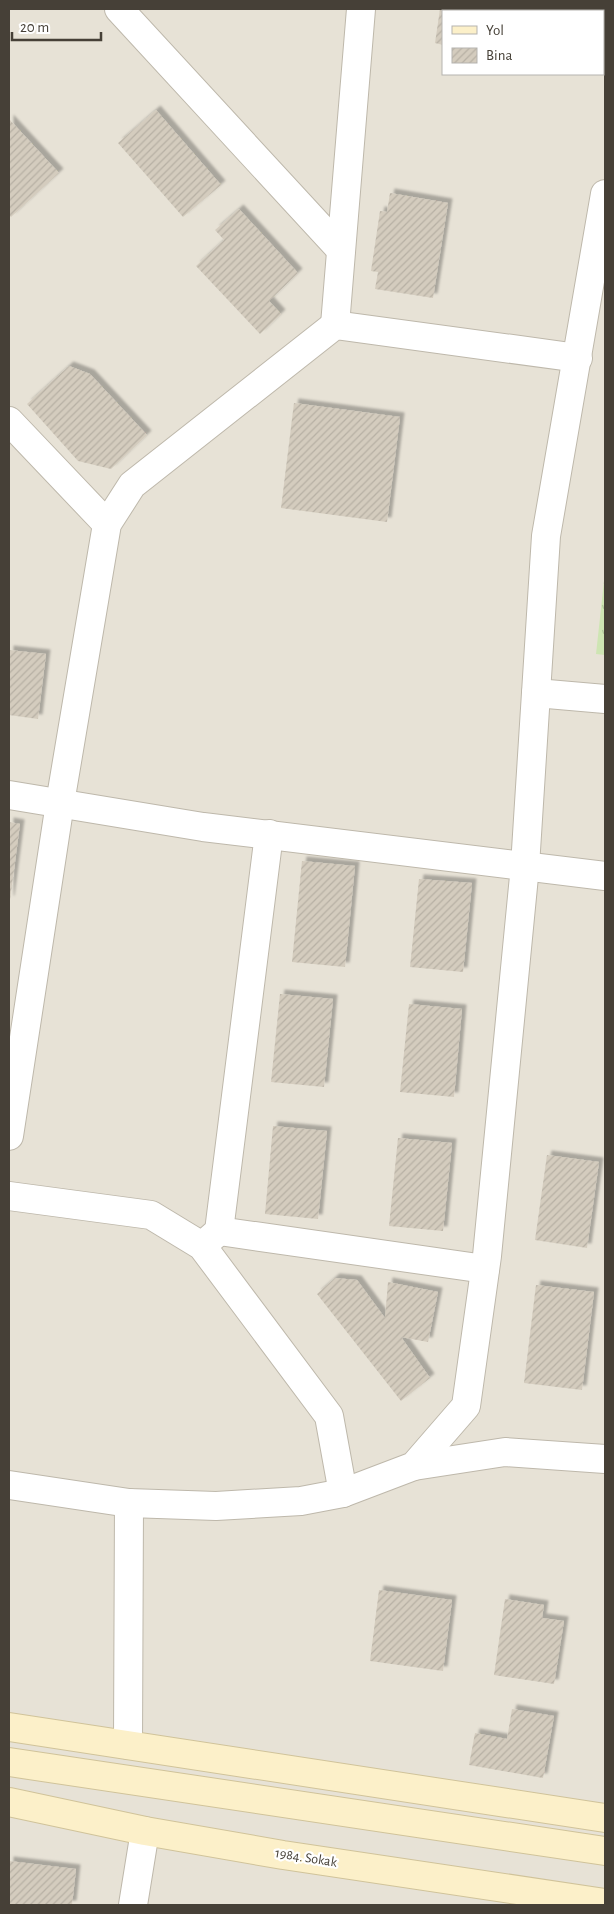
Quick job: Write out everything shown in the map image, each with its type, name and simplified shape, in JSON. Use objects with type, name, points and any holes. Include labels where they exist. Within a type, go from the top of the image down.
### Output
[{"type":"main road","points":[[9,1727],[605,1818]]},
{"type":"main road","points":[[9,1762],[605,1851]]},
{"type":"main road","name":"1984. Sokak","points":[[9,1802],[145,1831],[283,1855],[605,1903]]},
{"type":"street","points":[[119,9],[341,250]]},
{"type":"street","points":[[335,325],[361,9]]},
{"type":"street","points":[[414,1466],[466,1406],[485,1269],[525,866],[546,536],[605,194]]},
{"type":"street","points":[[9,1136],[60,803],[107,524],[132,485],[335,325],[578,358]]},
{"type":"street","points":[[9,421],[107,524]]},
{"type":"street","points":[[536,693],[605,699]]},
{"type":"street","points":[[9,794],[203,827],[605,876]]},
{"type":"street","points":[[269,834],[210,1239],[329,1416],[343,1493]]},
{"type":"street","points":[[9,1196],[151,1215],[210,1239],[485,1269]]},
{"type":"street","points":[[9,1485],[130,1502],[216,1506],[301,1501],[343,1493],[414,1466],[505,1452],[605,1459]]},
{"type":"street","points":[[128,1745],[130,1502]]},
{"type":"street","points":[[133,1905],[145,1831]]},
{"type":"shaded area","points":[[9,9],[605,9],[605,1905],[9,1905]]},
{"type":"green space","points":[[605,572],[605,655],[596,654]]},
{"type":"building","points":[[440,9],[480,9],[442,10],[442,45],[435,43]]},
{"type":"building","points":[[156,110],[221,185],[183,217],[118,143]]},
{"type":"building","points":[[9,119],[59,173],[11,217],[9,215]]},
{"type":"building","points":[[390,193],[448,203],[433,298],[375,289],[378,272],[371,271],[380,211],[387,212]]},
{"type":"building","points":[[239,209],[298,273],[269,301],[281,314],[260,334],[196,266],[224,240],[215,230]]},
{"type":"building","points":[[69,366],[90,374],[147,435],[111,469],[78,461],[27,404]]},
{"type":"building","points":[[294,403],[400,417],[387,522],[281,508]]},
{"type":"building","points":[[9,650],[46,654],[38,719],[9,715]]},
{"type":"building","points":[[9,822],[20,824],[10,900],[9,900]]},
{"type":"building","points":[[302,861],[355,866],[345,967],[292,962]]},
{"type":"building","points":[[419,879],[472,883],[463,972],[410,967]]},
{"type":"building","points":[[280,994],[333,999],[324,1087],[271,1082]]},
{"type":"building","points":[[409,1004],[462,1009],[454,1097],[400,1092]]},
{"type":"building","points":[[273,1126],[327,1131],[318,1219],[265,1214]]},
{"type":"building","points":[[398,1138],[452,1143],[443,1231],[389,1226]]},
{"type":"building","points":[[547,1155],[599,1162],[587,1248],[535,1240]]},
{"type":"building","points":[[335,1278],[357,1280],[385,1318],[388,1282],[438,1292],[428,1342],[401,1337],[430,1378],[401,1401],[317,1294]]},
{"type":"building","points":[[536,1285],[594,1292],[582,1390],[524,1383]]},
{"type":"building","points":[[379,1590],[452,1600],[443,1671],[370,1661]]},
{"type":"building","points":[[505,1599],[544,1605],[542,1618],[564,1621],[554,1684],[494,1675]]},
{"type":"building","points":[[512,1709],[554,1716],[543,1778],[469,1765],[475,1733],[507,1739]]},
{"type":"building","points":[[9,1861],[76,1869],[72,1905],[9,1905]]}]
